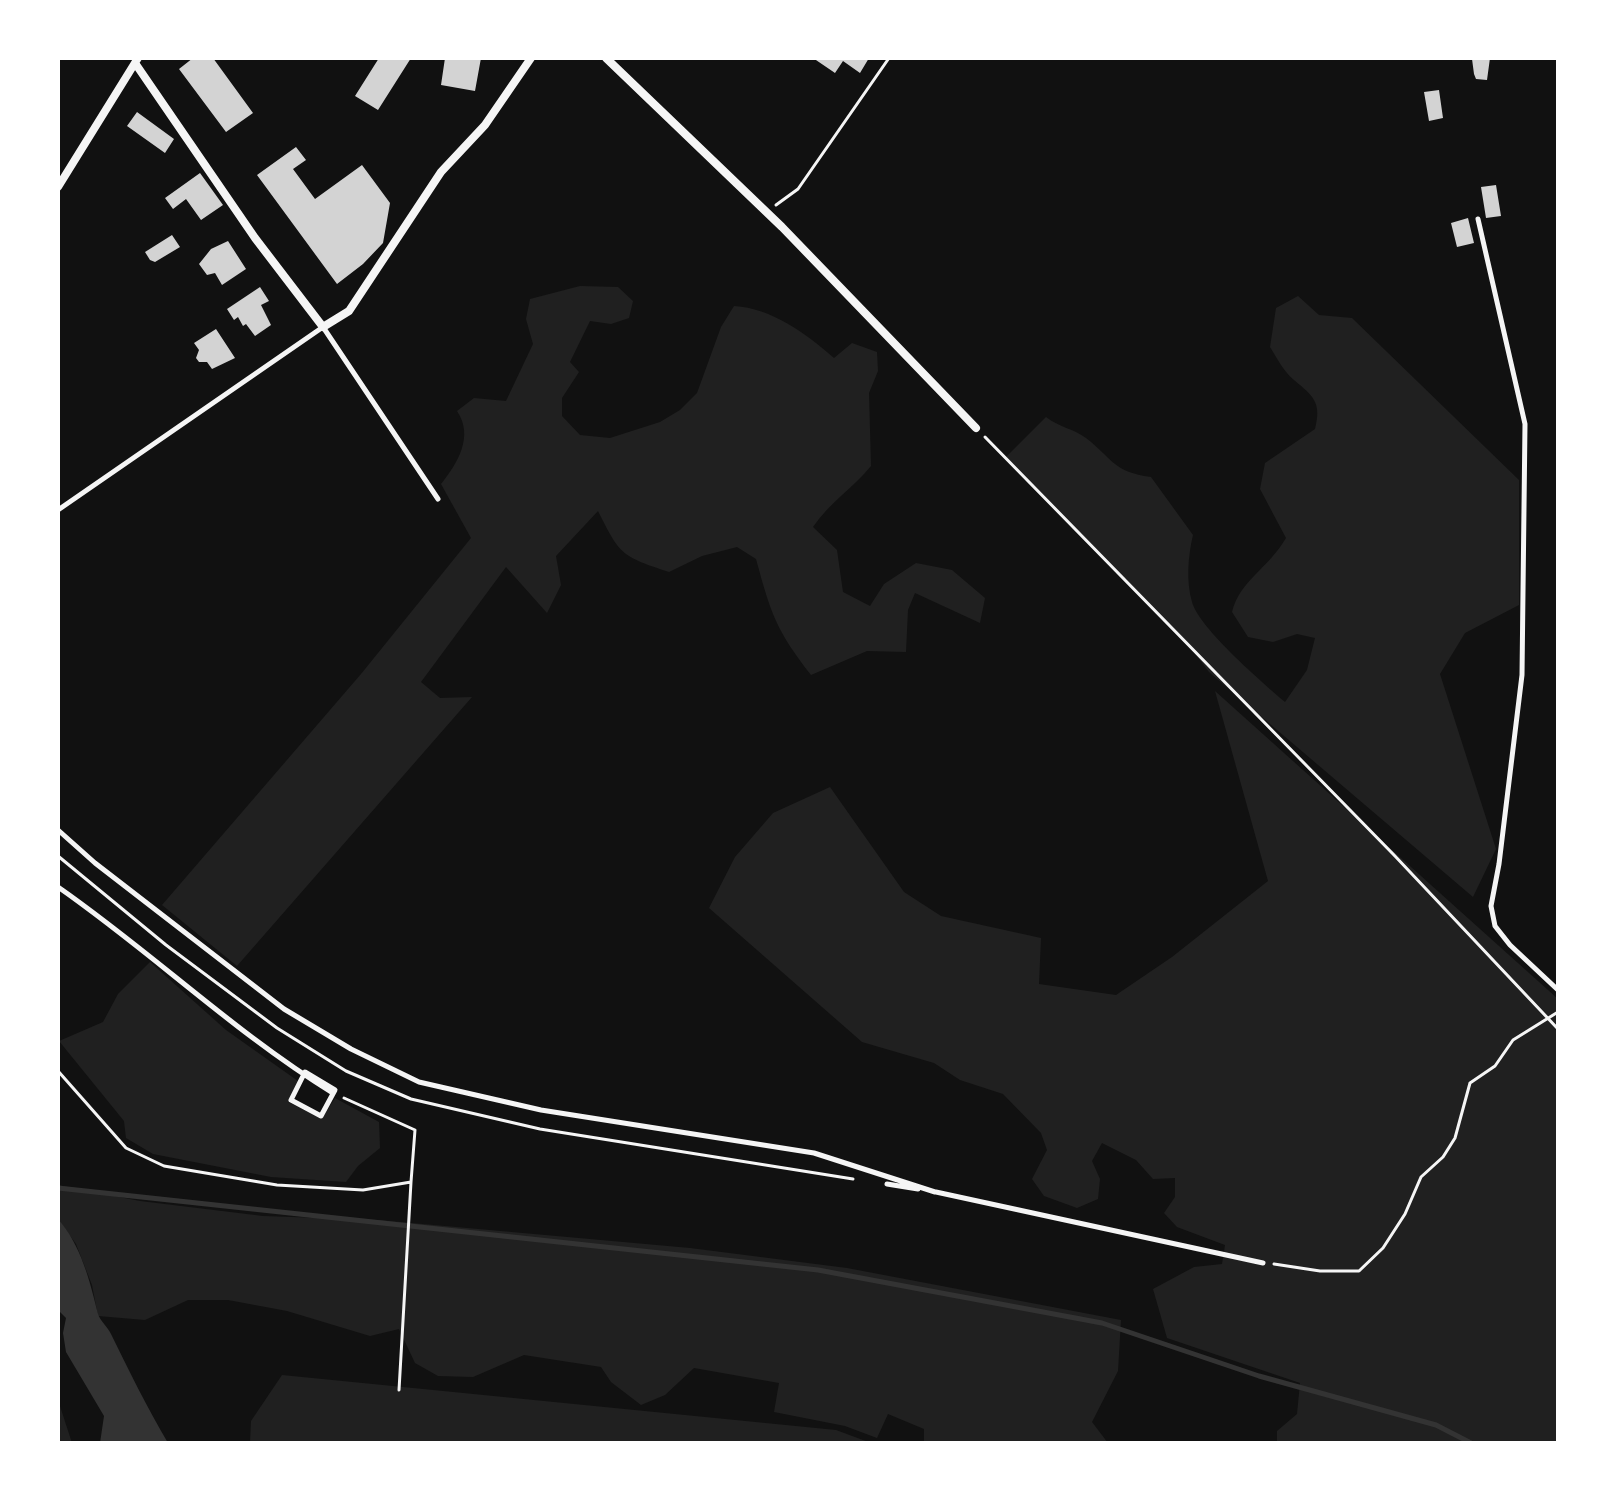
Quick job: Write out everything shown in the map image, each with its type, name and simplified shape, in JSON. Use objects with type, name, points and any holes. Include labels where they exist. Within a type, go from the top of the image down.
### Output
[{"type":"street","points":[[58,187],[136,60],[255,238],[323,327],[349,311],[441,172],[485,125],[531,58]]},
{"type":"street","points":[[606,58],[766,212],[976,428]]},
{"type":"lane","points":[[1478,219],[1525,424],[1522,675],[1491,906],[1495,926],[1558,990]]},
{"type":"lane","points":[[58,510],[323,327],[438,499]]},
{"type":"lane","points":[[58,830],[95,863],[284,1009],[351,1049],[419,1082],[541,1110],[814,1153],[892,1183],[1263,1263]]},
{"type":"lane","points":[[58,887],[130,937],[225,1019],[303,1074],[305,1072],[335,1090],[321,1116],[291,1100],[303,1074]]},
{"type":"path","points":[[766,212],[798,189],[889,58]]},
{"type":"path","points":[[976,428],[1394,855],[1558,1029]]},
{"type":"path","points":[[58,856],[166,945],[277,1028],[346,1071],[411,1099],[540,1129],[857,1179]]},
{"type":"path","points":[[1263,1263],[1320,1271],[1359,1271],[1383,1248],[1405,1214],[1421,1177],[1443,1157],[1455,1138],[1470,1083],[1495,1066],[1513,1040],[1558,1012]]},
{"type":"path","points":[[58,1071],[126,1148],[164,1166],[292,1186],[363,1190],[411,1182]]},
{"type":"path","points":[[333,1093],[415,1130],[399,1390]]},
{"type":"shaded area","points":[[580,286],[618,287],[633,301],[629,318],[611,324],[590,321],[570,362],[579,372],[562,398],[562,416],[580,435],[610,438],[660,422],[680,410],[697,393],[721,327],[734,306],[775,317],[834,358],[852,343],[877,352],[878,371],[869,393],[871,466],[813,527],[837,550],[843,592],[870,606],[884,584],[916,563],[952,570],[985,598],[980,623],[915,593],[908,610],[906,652],[867,651],[811,675],[776,621],[756,559],[737,547],[702,556],[669,572],[624,552],[598,511],[556,556],[561,585],[547,613],[506,567],[421,682],[440,698],[472,697],[237,966],[162,905],[361,674],[471,538],[441,484],[458,458],[464,440],[462,420],[457,411],[474,398],[506,401],[533,344],[526,319],[530,299]]},
{"type":"shaded area","points":[[1298,296],[1319,315],[1352,318],[1519,480],[1519,605],[1465,633],[1440,674],[1496,849],[1473,897],[1209,672],[1187,643],[1006,457],[1046,417],[1086,438],[1121,468],[1151,477],[1193,535],[1188,577],[1197,613],[1233,655],[1285,702],[1307,670],[1315,638],[1297,634],[1273,642],[1248,637],[1232,612],[1241,591],[1286,538],[1260,489],[1265,463],[1315,429],[1317,412],[1314,400],[1287,373],[1270,347],[1276,308]]},
{"type":"shaded area","points":[[1215,691],[1558,999],[1558,1443],[1277,1443],[1277,1431],[1297,1414],[1300,1383],[1167,1338],[1153,1289],[1194,1267],[1222,1264],[1225,1245],[1177,1227],[1164,1213],[1175,1197],[1175,1178],[1153,1179],[1136,1160],[1102,1143],[1092,1161],[1100,1179],[1098,1199],[1077,1208],[1044,1196],[1032,1179],[1047,1150],[1041,1133],[1003,1094],[960,1080],[934,1063],[862,1042],[709,908],[735,857],[773,813],[830,787],[904,892],[941,916],[1041,938],[1039,984],[1116,995],[1172,957],[1268,881]]},
{"type":"shaded area","points":[[150,962],[226,1030],[298,1081],[288,1102],[322,1119],[335,1098],[379,1122],[380,1148],[358,1166],[346,1182],[271,1177],[153,1154],[126,1138],[124,1121],[59,1041],[103,1022],[118,994]]},
{"type":"shaded area","points":[[58,1185],[140,1201],[263,1216],[378,1220],[690,1248],[847,1268],[1121,1320],[1118,1371],[1092,1422],[1108,1443],[924,1443],[924,1429],[888,1414],[877,1438],[845,1426],[774,1412],[779,1383],[694,1368],[665,1395],[641,1405],[611,1382],[601,1367],[524,1355],[473,1377],[438,1376],[415,1363],[399,1329],[370,1336],[287,1311],[228,1300],[188,1300],[145,1320],[98,1316],[92,1285],[76,1244],[58,1219]]},
{"type":"shaded area","points":[[58,1219],[79,1252],[99,1317],[110,1331],[168,1443],[100,1443],[104,1416],[66,1352],[63,1333],[66,1318],[58,1310]]},
{"type":"shaded area","points":[[282,1375],[836,1430],[871,1443],[250,1443],[251,1421]]},
{"type":"shaded area","points":[[58,1400],[72,1443],[58,1443]]},
{"type":"building","points":[[193,58],[213,58],[253,113],[226,132],[179,69]]},
{"type":"building","points":[[379,58],[411,58],[378,110],[355,96]]},
{"type":"building","points":[[445,58],[481,58],[475,91],[441,85]]},
{"type":"building","points":[[813,58],[869,58],[860,73],[843,61],[835,73]]},
{"type":"building","points":[[1490,58],[1487,80],[1476,79],[1472,59]]},
{"type":"building","points":[[1439,90],[1443,118],[1429,121],[1424,92]]},
{"type":"building","points":[[137,112],[174,139],[165,153],[127,126]]},
{"type":"building","points":[[296,147],[306,160],[293,169],[315,199],[362,165],[390,203],[383,243],[337,284],[257,175]]},
{"type":"building","points":[[200,173],[223,205],[201,220],[186,199],[173,209],[165,198]]},
{"type":"building","points":[[1496,185],[1501,216],[1486,218],[1481,187]]},
{"type":"building","points":[[1468,218],[1474,243],[1457,247],[1451,223]]},
{"type":"building","points":[[172,235],[180,247],[155,262],[150,260],[145,252]]},
{"type":"building","points":[[228,241],[246,269],[222,285],[215,273],[207,275],[199,264],[211,249]]},
{"type":"building","points":[[260,287],[269,301],[261,305],[271,325],[255,336],[238,317],[234,320],[227,309]]},
{"type":"building","points":[[216,329],[235,358],[212,369],[207,362],[199,362],[196,358],[199,350],[194,343]]},
{"type":"waterway","points":[[58,1188],[818,1270],[1102,1323],[1259,1376],[1436,1425],[1471,1443]]}]
